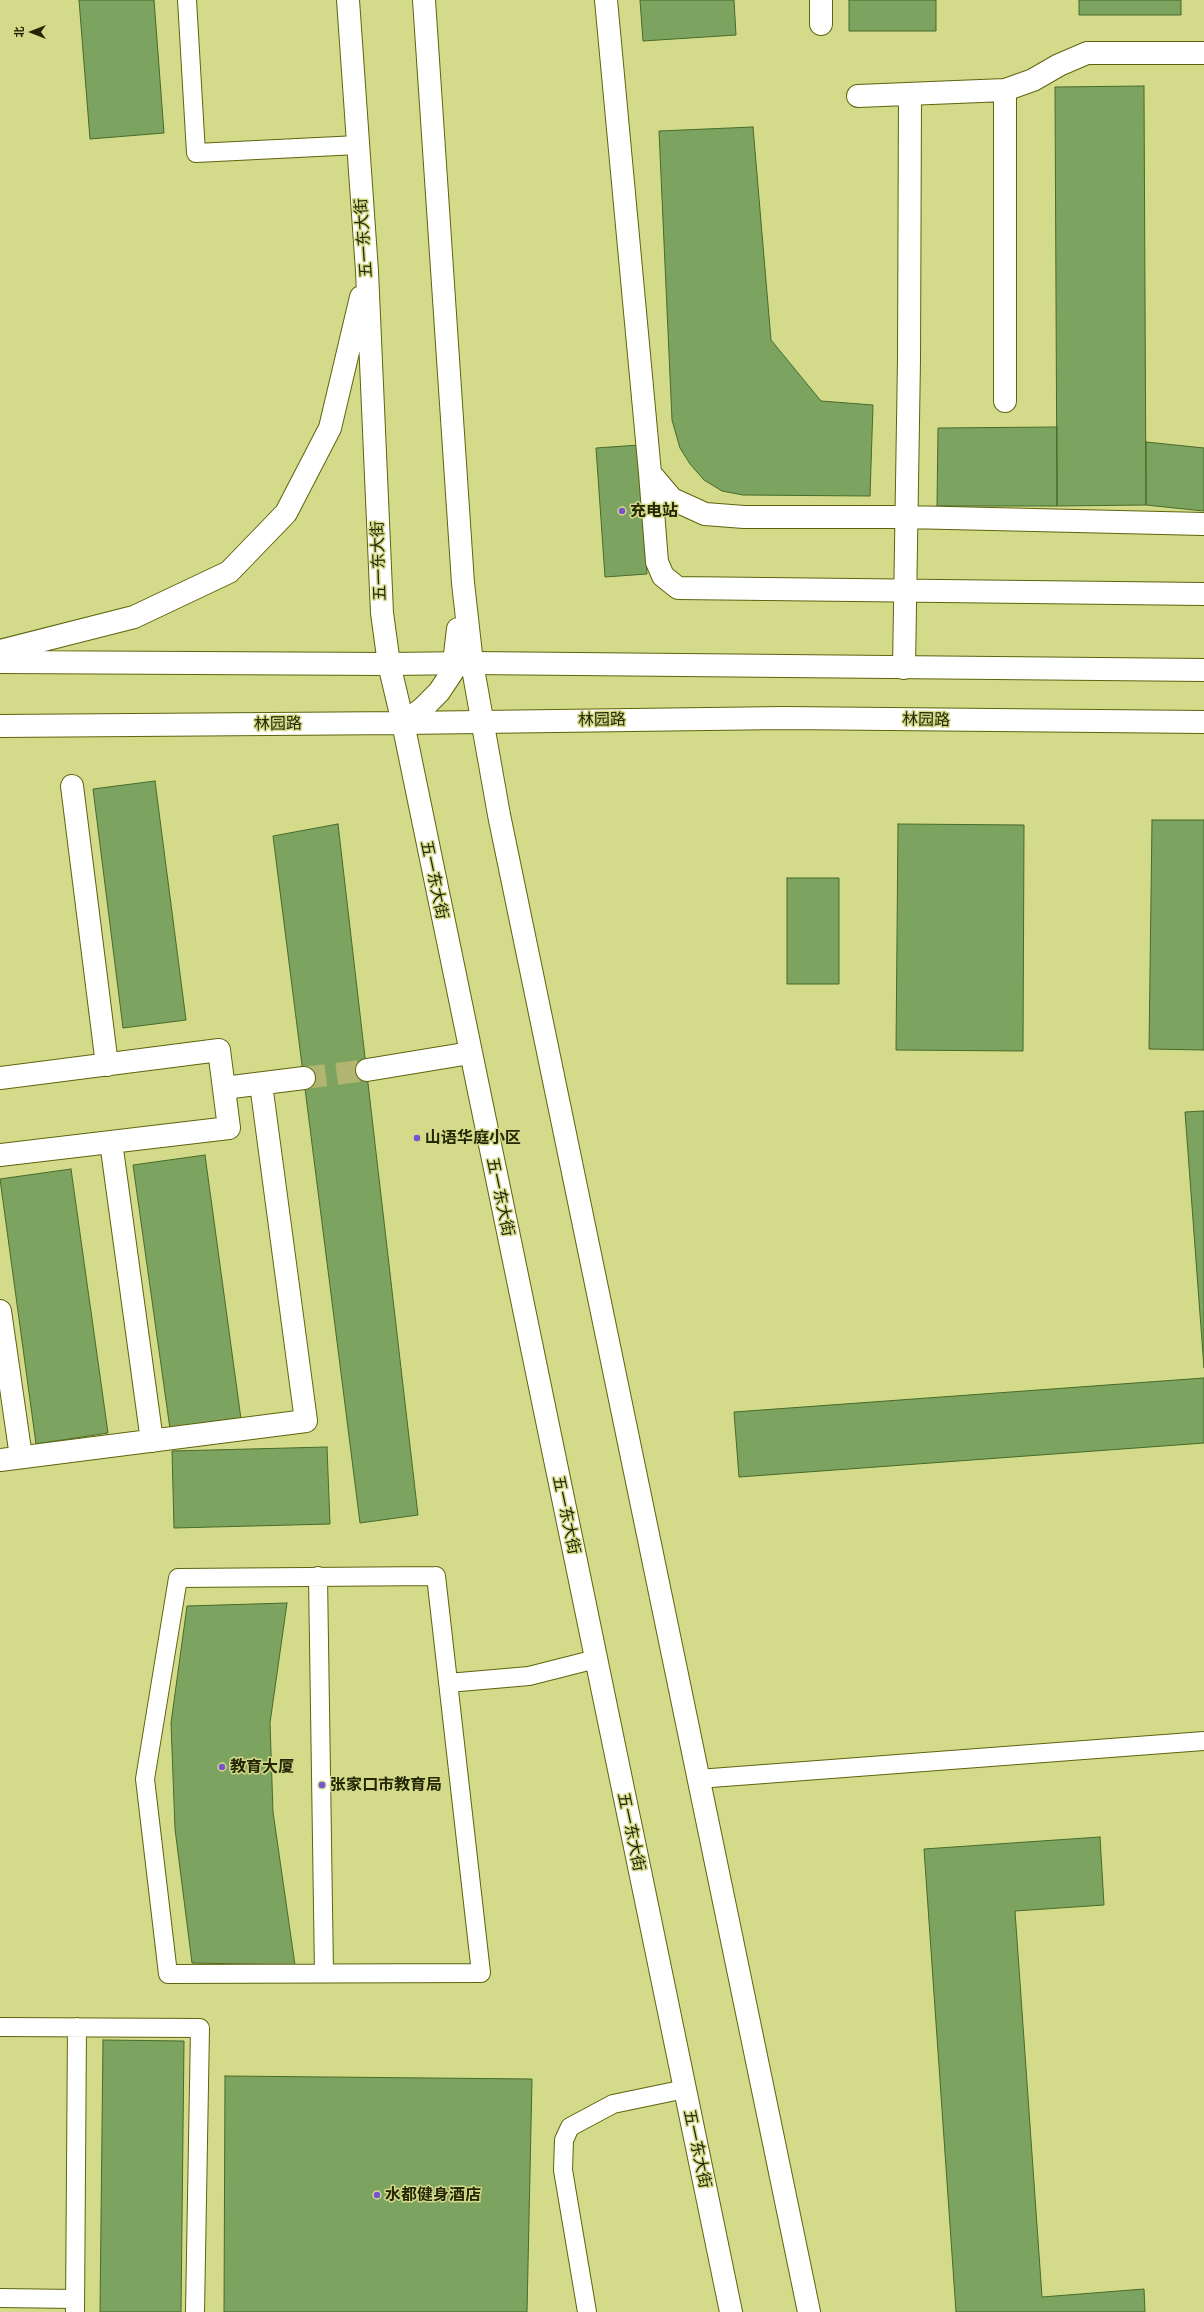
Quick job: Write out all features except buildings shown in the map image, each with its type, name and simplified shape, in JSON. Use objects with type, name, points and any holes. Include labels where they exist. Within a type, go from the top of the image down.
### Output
[{"type":"main road","name":"五一东大街","points":[[348,0],[367,271],[382,613],[389,664],[403,723],[731,2312]]},
{"type":"main road","points":[[424,0],[463,582],[464,664],[482,722],[498,815],[809,2312]]},
{"type":"main road","points":[[606,0],[657,562],[663,576],[678,588],[1204,594]]},
{"type":"main road","points":[[821,0],[821,24]]},
{"type":"main road","points":[[858,96],[1005,90],[1033,80],[1059,65],[1087,53],[1204,53]]},
{"type":"main road","points":[[1005,90],[1005,401]]},
{"type":"main road","points":[[904,668],[910,94]]},
{"type":"main road","points":[[0,651],[134,617],[229,572],[286,513],[330,428],[367,271]]},
{"type":"main road","points":[[650,472],[672,499],[705,514],[744,517],[906,517],[1204,524]]},
{"type":"main road","points":[[0,662],[1204,670]]},
{"type":"main road","points":[[403,723],[423,708],[439,692],[453,671],[464,664]]},
{"type":"main road","name":"林园路","points":[[0,726],[784,718],[1204,722]]},
{"type":"main road","points":[[72,786],[107,1064]]},
{"type":"main road","points":[[0,1078],[219,1050],[229,1128],[0,1155]]},
{"type":"main road","points":[[367,1070],[470,1053]]},
{"type":"main road","points":[[224,1088],[304,1078]]},
{"type":"main road","points":[[0,1460],[306,1421],[261,1084]]},
{"type":"main road","points":[[111,1142],[152,1441]]},
{"type":"main road","points":[[0,1311],[22,1457]]},
{"type":"lane","points":[[187,0],[196,153],[358,145]]},
{"type":"lane","points":[[318,1576],[324,1973]]},
{"type":"lane","points":[[318,1576],[436,1576],[481,1972],[168,1974],[145,1779],[178,1578],[318,1576]]},
{"type":"lane","points":[[448,1683],[529,1676],[596,1659]]},
{"type":"lane","points":[[698,1779],[1204,1741]]},
{"type":"lane","points":[[0,2027],[200,2028],[195,2312]]},
{"type":"lane","points":[[0,2298],[75,2305],[77,2027]]},
{"type":"lane","points":[[587,2312],[563,2170],[564,2140],[570,2127],[613,2104],[684,2089]]},
{"type":"tunnel","points":[[304,1078],[367,1070]]},
{"type":"place","name":"充电站","points":[[622,511]]},
{"type":"place","name":"山语华庭小区","points":[[417,1138]]},
{"type":"place","name":"教育大厦","points":[[222,1767]]},
{"type":"place","name":"张家口市教育局","points":[[322,1785]]},
{"type":"place","name":"水都健身酒店","points":[[377,2195]]}]
